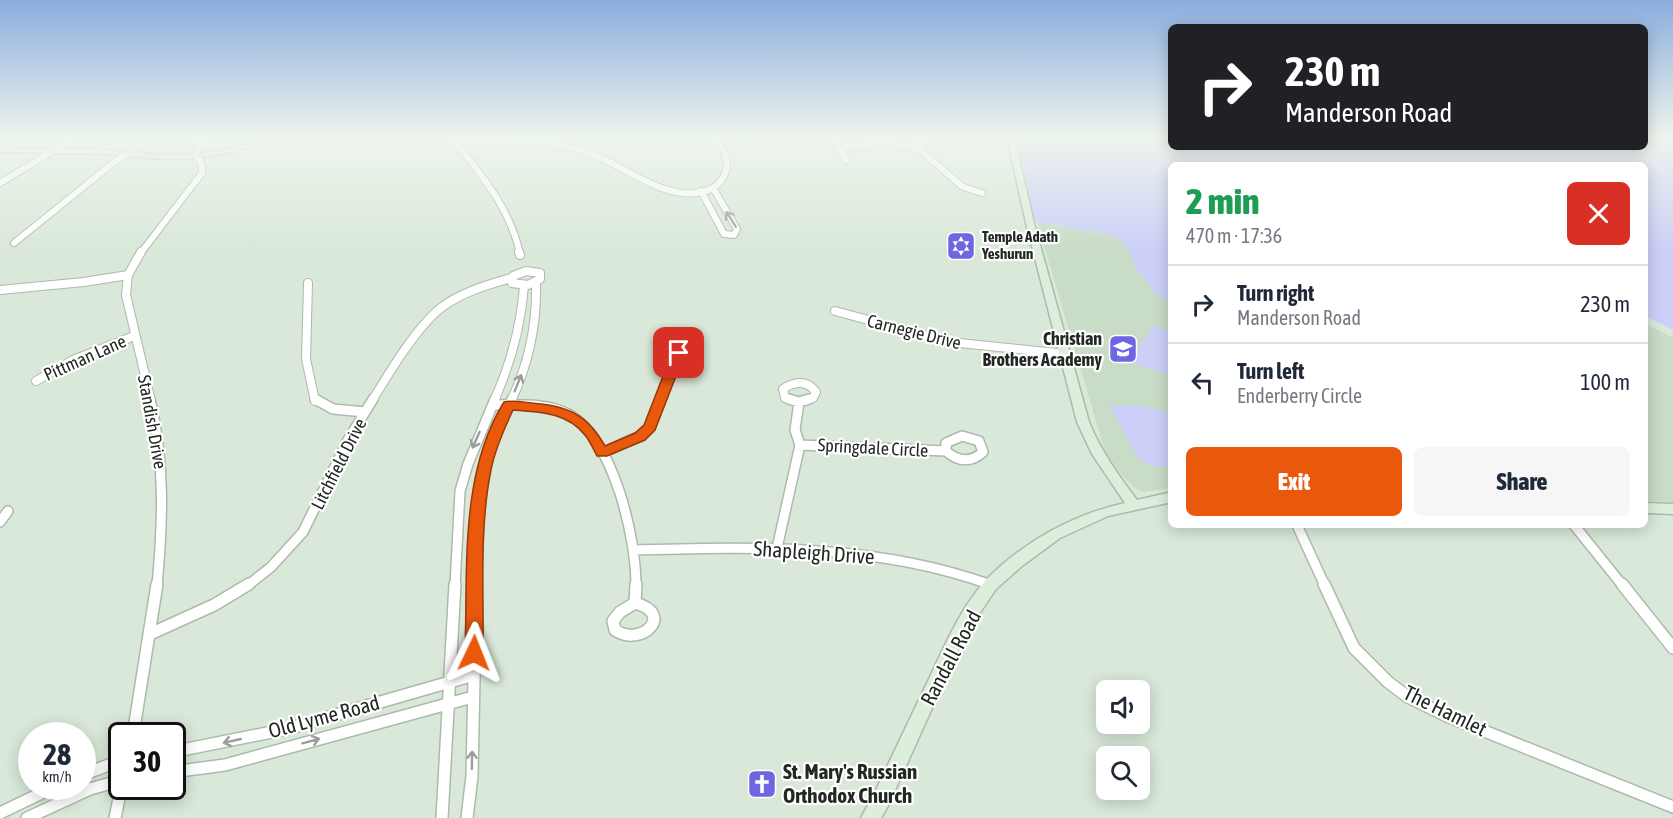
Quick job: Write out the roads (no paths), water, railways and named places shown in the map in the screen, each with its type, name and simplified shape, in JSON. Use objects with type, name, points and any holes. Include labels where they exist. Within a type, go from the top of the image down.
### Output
[{"type":"street","points":[[14,243],[98,175]]},
{"type":"street","points":[[0,290],[84,282],[128,274],[140,253],[200,175]]},
{"type":"street","points":[[482,175],[499,196],[518,240],[520,255]]},
{"type":"street","points":[[638,175],[663,188],[700,191],[712,188],[722,180],[724,175]]},
{"type":"street","points":[[949,175],[963,187],[982,193]]},
{"type":"street","points":[[1020,175],[1092,447],[1133,504]]},
{"type":"street","points":[[700,191],[724,234],[734,235],[737,229],[712,188]]},
{"type":"street","name":"Litchfield Drive","points":[[150,634],[232,597],[254,582],[282,556],[309,522],[347,442],[426,321],[441,308],[466,293],[511,278],[518,273],[534,271],[541,277],[536,283]]},
{"type":"street","name":"Standish Drive","points":[[128,274],[126,295],[156,424],[163,516],[157,590],[135,722]]},
{"type":"street","points":[[467,818],[472,776],[478,500],[484,467],[494,435],[528,357],[536,318],[536,283],[524,286],[512,283],[511,278]]},
{"type":"street","points":[[308,283],[306,359],[315,401],[325,408],[365,412]]},
{"type":"street","points":[[442,818],[460,491],[474,441],[493,405],[515,352],[524,300],[524,286]]},
{"type":"street","name":"Carnegie Drive","points":[[835,311],[950,342],[1066,354]]},
{"type":"street","name":"Pittman Lane","points":[[36,381],[73,360],[134,336]]},
{"type":"street","points":[[602,453],[634,440],[650,427],[679,353]]},
{"type":"street","points":[[777,548],[800,444],[795,430],[799,402]]},
{"type":"street","points":[[493,405],[546,408],[570,415],[590,431],[618,489],[633,550],[637,592],[635,603]]},
{"type":"street","name":"Springdale Circle","points":[[800,444],[946,451]]},
{"type":"street","name":"Randall Road","points":[[870,818],[959,632],[991,585],[1055,534],[1105,512],[1168,498]]},
{"type":"street","points":[[1648,508],[1673,509]]},
{"type":"street","points":[[0,522],[8,512]]},
{"type":"street","name":"The Hamlet","points":[[1298,528],[1354,648],[1388,682],[1408,696],[1448,716],[1673,807]]},
{"type":"street","points":[[1576,528],[1673,648]]},
{"type":"street","name":"Shapleigh Drive","points":[[633,550],[777,548],[883,558],[948,570],[991,585]]},
{"type":"street","name":"Old Lyme Road","points":[[186,750],[284,729],[474,675]]},
{"type":"street","name":"Old Lyme Road","points":[[186,770],[225,765],[473,697]]},
{"type":"street","points":[[27,818],[90,789],[108,785]]},
{"type":"street","points":[[0,813],[27,800]]},
{"type":"street","points":[[115,818],[118,800]]},
{"type":"place","name":"Temple Adath Yeshurun","points":[[961,246]]},
{"type":"place","name":"Christian Brothers Academy","points":[[1123,349]]},
{"type":"place","name":"St. Mary's Russian Orthodox Church","points":[[762,784]]}]
